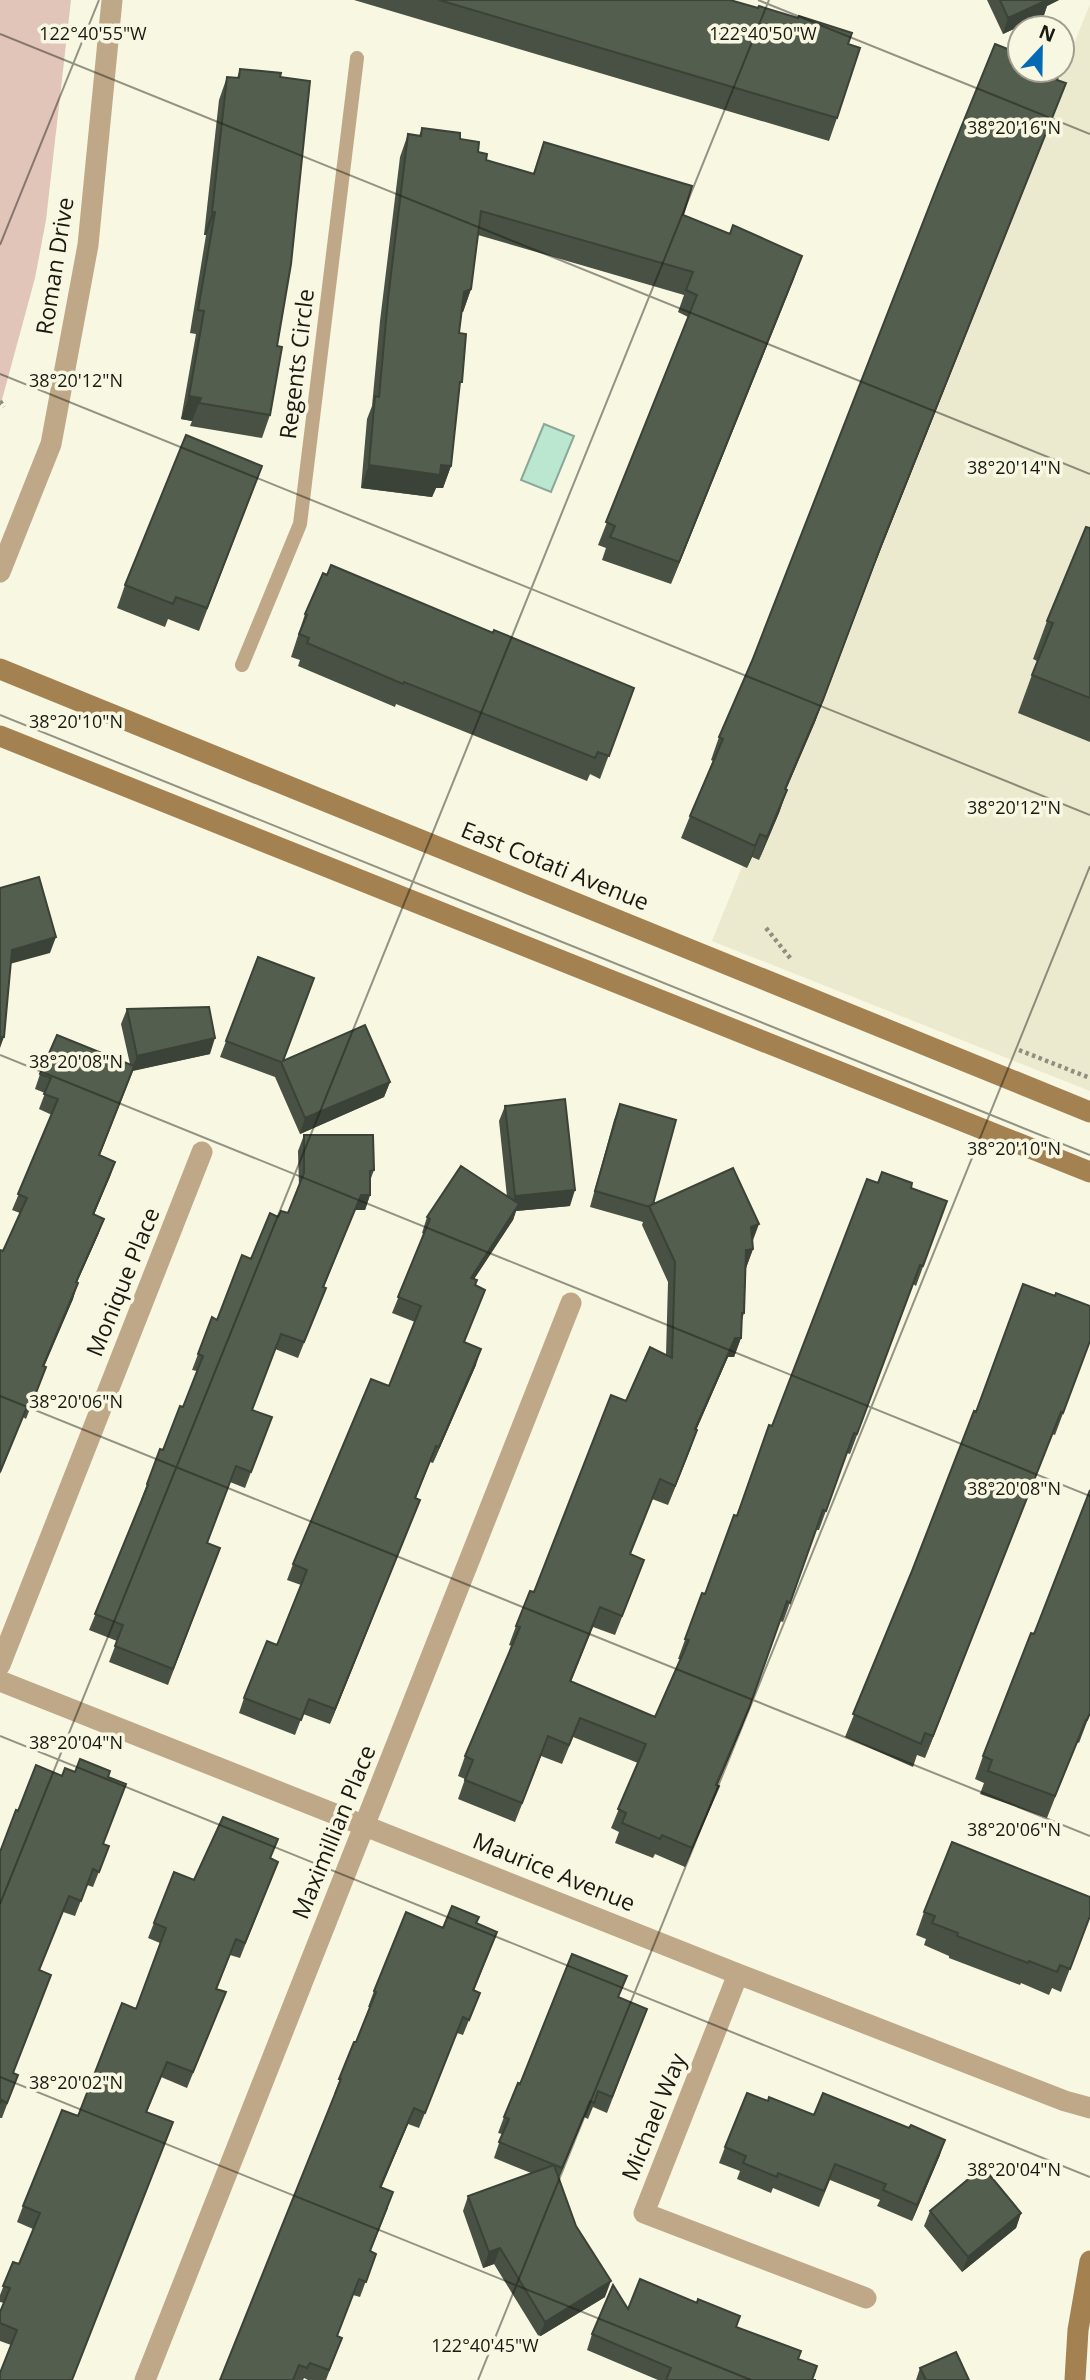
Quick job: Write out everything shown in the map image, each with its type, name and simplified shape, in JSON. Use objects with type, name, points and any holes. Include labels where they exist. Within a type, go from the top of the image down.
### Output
[{"type":"main road","name":"East Cotati Avenue","points":[[0,669],[1090,1112]]},
{"type":"main road","points":[[0,736],[1090,1172]]},
{"type":"main road","points":[[1075,2380],[1078,2330],[1090,2261]]},
{"type":"street","name":"Roman Drive","points":[[0,572],[51,444],[88,245],[112,0]]},
{"type":"street","name":"Monique Place","points":[[0,1665],[202,1152]]},
{"type":"street","name":"Maximillian Place","points":[[145,2380],[571,1303]]},
{"type":"street","name":"Maurice Avenue","points":[[0,1681],[738,1974],[1090,2109]]},
{"type":"street","name":"Michael Way","points":[[738,1974],[644,2213],[866,2298]]},
{"type":"lane","name":"Regents Circle","points":[[243,665],[300,524],[357,58]]},
{"type":"path","points":[[0,401],[5,407]]},
{"type":"shaded area","points":[[0,0],[71,0],[46,220],[35,278],[0,407]]},
{"type":"shaded area","points":[[1090,4],[1090,1091],[712,941],[1058,84],[1076,84],[1076,39]]},
{"type":"shaded area","points":[[544,424],[574,436],[551,492],[521,480]]},
{"type":"building","points":[[439,0],[730,0],[798,18],[799,16],[852,33],[848,44],[860,48],[837,118]]},
{"type":"building","points":[[1000,0],[1047,0],[1017,14],[1006,14]]},
{"type":"building","points":[[995,44],[1006,48],[1006,84],[1066,84],[882,543],[823,700],[785,789],[787,790],[767,837],[760,834],[755,846],[690,816],[723,739],[719,737],[752,661]]},
{"type":"building","points":[[240,69],[281,73],[280,77],[310,81],[291,264],[277,346],[282,347],[270,415],[199,403],[201,398],[189,396],[204,311],[198,310],[215,212],[212,212],[227,77],[239,78]]},
{"type":"building","points":[[422,128],[460,133],[460,139],[479,142],[478,152],[487,154],[486,160],[534,174],[544,142],[692,186],[683,215],[730,234],[733,225],[802,256],[679,562],[610,537],[615,526],[606,522],[697,295],[686,290],[693,272],[481,211],[471,289],[464,292],[459,333],[466,334],[451,466],[441,465],[440,475],[369,465],[375,396],[379,397],[408,134],[421,136]]},
{"type":"building","points":[[186,435],[262,466],[207,608],[176,597],[173,604],[125,585]]},
{"type":"building","points":[[1086,527],[1090,528],[1090,698],[1032,675],[1053,623],[1047,621]]},
{"type":"building","points":[[331,565],[634,688],[609,756],[598,752],[595,758],[404,682],[403,684],[307,643],[309,638],[299,634],[307,615],[305,614],[323,573],[327,575]]},
{"type":"building","points":[[39,877],[56,937],[12,950],[4,1037],[0,1037],[0,888]]},
{"type":"building","points":[[258,957],[314,978],[283,1061],[365,1025],[390,1082],[305,1118],[281,1062],[226,1041]]},
{"type":"building","points":[[209,1007],[215,1038],[137,1056],[127,1009]]},
{"type":"building","points":[[57,1035],[134,1066],[99,1155],[115,1162],[93,1214],[104,1219],[43,1366],[46,1367],[32,1403],[29,1402],[0,1472],[0,1250],[3,1251],[27,1198],[18,1194],[58,1099],[44,1094],[51,1078],[40,1074]]},
{"type":"building","points":[[565,1099],[575,1190],[515,1196],[505,1106]]},
{"type":"building","points":[[620,1104],[676,1120],[650,1207],[595,1191]]},
{"type":"building","points":[[304,1135],[373,1135],[374,1170],[370,1171],[370,1195],[361,1195],[323,1287],[326,1288],[304,1342],[281,1334],[252,1410],[272,1417],[251,1472],[236,1466],[207,1543],[220,1548],[173,1669],[115,1646],[123,1625],[95,1614],[160,1449],[163,1450],[180,1406],[183,1407],[203,1356],[198,1354],[212,1317],[217,1320],[242,1255],[251,1259],[270,1213],[278,1217],[281,1211],[288,1213],[304,1173]]},
{"type":"building","points":[[461,1166],[519,1204],[471,1278],[477,1280],[475,1285],[485,1290],[464,1342],[481,1349],[439,1447],[436,1446],[415,1498],[420,1500],[335,1709],[309,1699],[301,1720],[244,1698],[267,1641],[277,1645],[307,1570],[293,1564],[371,1379],[389,1386],[421,1306],[398,1297],[430,1219],[427,1217]]},
{"type":"building","points":[[733,1168],[759,1224],[751,1227],[753,1249],[746,1250],[741,1338],[735,1338],[695,1429],[697,1430],[675,1486],[660,1479],[630,1554],[644,1560],[622,1616],[600,1607],[570,1681],[655,1717],[689,1640],[685,1639],[702,1593],[705,1594],[734,1515],[737,1516],[769,1425],[772,1426],[867,1179],[878,1183],[882,1172],[912,1183],[911,1188],[947,1201],[923,1266],[920,1265],[857,1434],[854,1433],[826,1511],[823,1510],[790,1603],[787,1601],[749,1708],[716,1785],[719,1786],[692,1848],[662,1835],[660,1839],[622,1823],[626,1813],[618,1809],[646,1744],[580,1718],[569,1745],[548,1736],[522,1803],[465,1780],[473,1760],[465,1756],[520,1627],[516,1626],[530,1591],[534,1592],[611,1395],[626,1401],[650,1347],[672,1358],[675,1262],[649,1206]]},
{"type":"building","points":[[1023,1284],[1090,1306],[1090,1341],[933,1736],[925,1733],[921,1744],[853,1714],[974,1411],[976,1412]]},
{"type":"building","points":[[1090,1490],[1090,1713],[1055,1796],[988,1771],[992,1760],[983,1756]]},
{"type":"building","points":[[80,1759],[110,1771],[108,1777],[126,1784],[103,1844],[109,1846],[99,1872],[93,1869],[81,1901],[69,1896],[39,1970],[51,1975],[13,2073],[18,2075],[7,2103],[2,2100],[0,2104],[0,1852],[36,1765],[62,1776],[65,1768],[75,1772]]},
{"type":"building","points":[[223,1817],[278,1839],[270,1858],[278,1862],[245,1943],[236,1939],[216,1989],[226,1992],[193,2072],[167,2062],[146,2112],[173,2122],[72,2380],[0,2380],[0,2373],[17,2330],[0,2323],[0,2312],[10,2288],[3,2286],[13,2262],[19,2264],[40,2213],[23,2206],[62,2110],[78,2116],[122,2003],[136,2009],[166,1928],[154,1923],[174,1872],[194,1880]]},
{"type":"building","points":[[952,1842],[1090,1897],[1090,1916],[1070,1969],[1060,1965],[1057,1972],[1029,1961],[1028,1963],[957,1936],[958,1933],[932,1923],[935,1916],[924,1912]]},
{"type":"building","points":[[452,1906],[479,1917],[476,1923],[497,1932],[473,1990],[480,1993],[469,2020],[463,2017],[425,2113],[414,2108],[380,2187],[393,2192],[370,2251],[376,2254],[366,2282],[359,2279],[337,2336],[342,2338],[329,2370],[310,2363],[307,2368],[299,2365],[293,2380],[220,2380],[406,1912],[443,1928]]},
{"type":"building","points":[[572,1954],[627,1976],[618,1997],[647,2009],[612,2097],[598,2091],[594,2103],[590,2101],[562,2168],[499,2142],[509,2119],[504,2117]]},
{"type":"building","points":[[747,2093],[768,2101],[769,2097],[814,2115],[823,2093],[945,2140],[917,2205],[883,2190],[886,2184],[835,2164],[824,2191],[778,2173],[777,2177],[743,2163],[746,2156],[725,2147]]},
{"type":"building","points":[[554,2165],[576,2226],[611,2281],[545,2322],[500,2248],[489,2252],[468,2196]]},
{"type":"building","points":[[983,2167],[1021,2213],[968,2257],[930,2211]]},
{"type":"building","points":[[640,2279],[697,2303],[698,2299],[740,2316],[736,2327],[801,2351],[798,2359],[817,2366],[812,2380],[666,2380],[671,2368],[592,2334],[613,2285],[628,2309]]},
{"type":"building","points":[[956,2352],[969,2380],[926,2380],[920,2368]]}]
